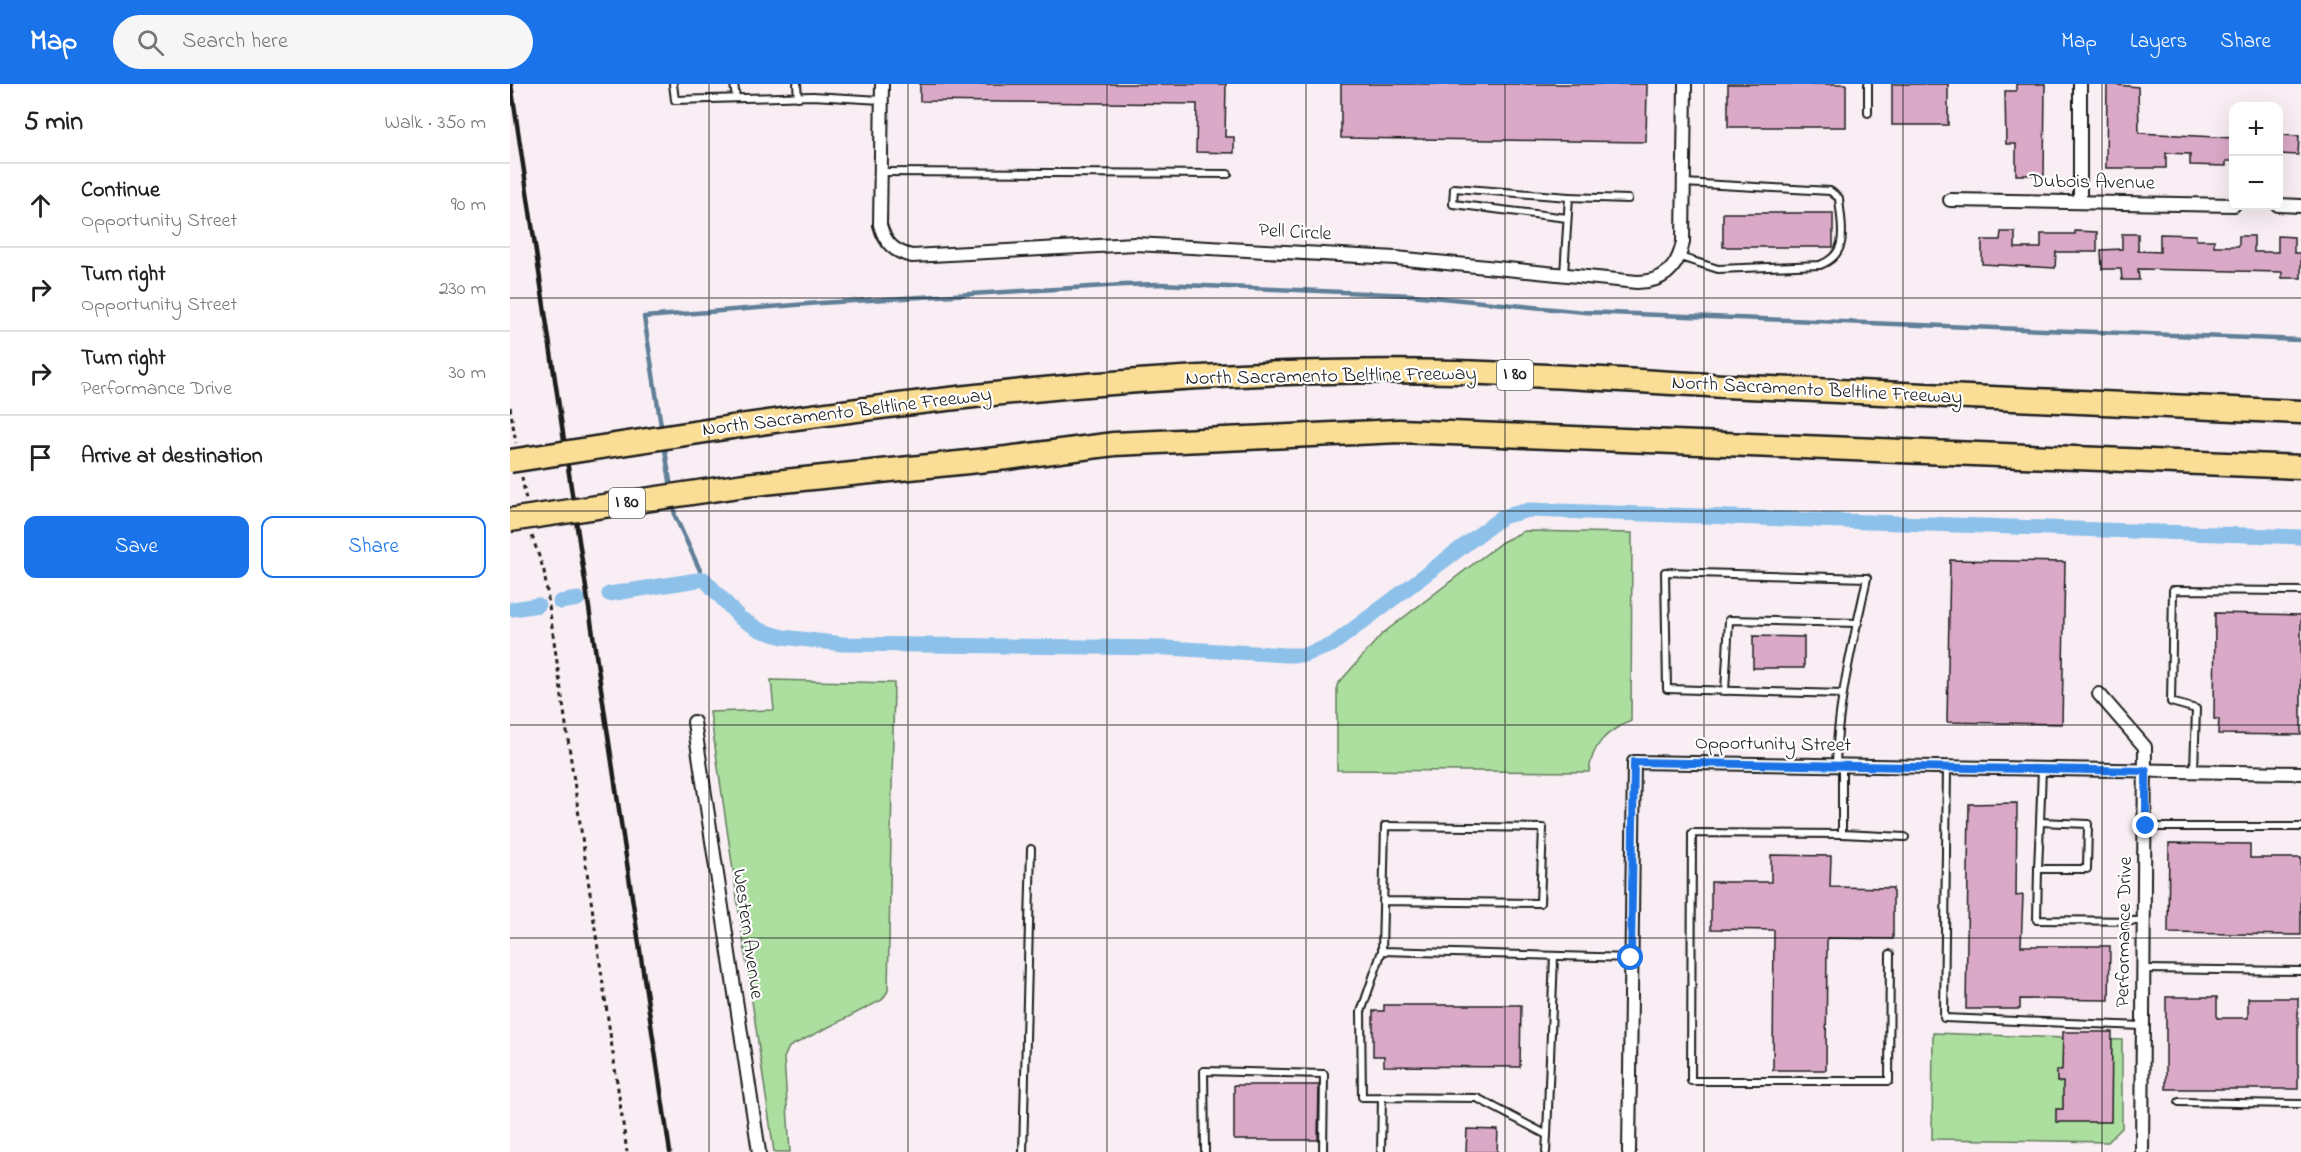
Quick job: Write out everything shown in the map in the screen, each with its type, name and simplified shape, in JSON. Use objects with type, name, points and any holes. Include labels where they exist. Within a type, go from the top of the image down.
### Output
[{"type":"highway","name":"North Sacramento Beltline Freeway","points":[[516,459],[855,410],[1054,387],[1254,375],[1454,372],[2123,406],[2301,412]]},
{"type":"highway","name":"I 80","points":[[520,524],[745,485],[1007,459],[1114,444],[1399,431],[2301,467]]},
{"type":"street","name":"Pell Circle","points":[[882,84],[882,234],[893,248],[912,255],[1135,244],[1396,258],[1647,282],[1666,275],[1680,257]]},
{"type":"street","points":[[1680,257],[1683,242],[1685,84]]},
{"type":"street","points":[[2080,84],[2080,202]]},
{"type":"street","name":"Dubois Avenue","points":[[1950,200],[2229,205]]},
{"type":"street","points":[[2283,205],[2301,206]]},
{"type":"street","name":"Performance Drive","points":[[2098,694],[2145,747],[2142,1152]]},
{"type":"street","name":"Western Avenue","points":[[694,722],[759,1152]]},
{"type":"street","name":"Opportunity Street","points":[[1629,1152],[1634,762],[2301,773]]},
{"type":"lane","points":[[673,84],[675,100],[798,97],[882,100]]},
{"type":"lane","points":[[734,84],[736,98]]},
{"type":"lane","points":[[798,84],[798,97]]},
{"type":"lane","points":[[1868,84],[1868,113]]},
{"type":"lane","points":[[881,172],[1228,174]]},
{"type":"lane","points":[[1680,257],[1718,269],[1820,265],[1832,260],[1840,252],[1842,243],[1839,198],[1830,191],[1684,183]]},
{"type":"lane","points":[[1567,218],[1452,204],[1454,188],[1628,199]]},
{"type":"lane","points":[[1564,275],[1569,197]]},
{"type":"lane","points":[[1842,834],[1837,722],[1843,694],[1858,623],[1867,578],[1665,572],[1667,689],[1843,694]]},
{"type":"lane","points":[[2194,771],[2196,709],[2171,702],[2173,590],[2301,591]]},
{"type":"lane","points":[[1725,691],[1729,620],[1858,623]]},
{"type":"lane","points":[[1947,768],[1944,1018],[2144,1026]]},
{"type":"lane","points":[[2042,769],[2037,920],[2145,921]]},
{"type":"lane","points":[[2038,869],[2087,869],[2088,824],[2040,822]]},
{"type":"lane","points":[[1383,901],[1540,903],[1543,828],[1385,826],[1383,901],[1382,951],[1361,1012],[1362,1097],[1477,1098],[1547,1135]]},
{"type":"lane","points":[[2146,826],[2301,827]]},
{"type":"lane","points":[[1890,954],[1889,1081],[1691,1081],[1692,833],[1842,834],[1905,837]]},
{"type":"lane","points":[[1023,1152],[1031,849]]},
{"type":"lane","points":[[1382,951],[1631,958]]},
{"type":"lane","points":[[1546,1152],[1554,956]]},
{"type":"lane","points":[[2144,969],[2301,971]]},
{"type":"lane","points":[[1205,1152],[1204,1071],[1324,1074],[1323,1152]]},
{"type":"lane","points":[[1382,1097],[1382,1152]]},
{"type":"lane","points":[[2179,1102],[2301,1104]]},
{"type":"path","points":[[510,407],[516,459],[526,504]]},
{"type":"path","points":[[520,524],[544,571],[627,1152]]},
{"type":"green space","points":[[1524,531],[1632,533],[1631,721],[1614,729],[1602,740],[1593,754],[1589,772],[1337,770],[1337,685],[1382,634],[1502,542]]},
{"type":"green space","points":[[771,680],[894,683],[888,991],[882,1000],[789,1047],[784,1058],[790,1152],[774,1152],[710,712],[774,710]]},
{"type":"green space","points":[[1933,1033],[2122,1040],[2122,1128],[2108,1142],[1932,1139]]},
{"type":"building","points":[[920,84],[1226,84],[1225,137],[1234,137],[1234,153],[1196,152],[1197,104],[920,101]]},
{"type":"building","points":[[1341,84],[1647,84],[1646,142],[1341,138]]},
{"type":"building","points":[[1728,84],[1846,84],[1846,127],[1728,127]]},
{"type":"building","points":[[1892,84],[1948,84],[1948,125],[1892,125]]},
{"type":"building","points":[[2016,84],[2045,84],[2044,175],[2016,175],[2016,144],[2006,144],[2005,91],[2016,91]]},
{"type":"building","points":[[2107,84],[2138,87],[2139,133],[2229,138],[2229,161],[2226,161],[2226,166],[2190,165],[2190,154],[2166,153],[2166,168],[2106,168]]},
{"type":"building","points":[[2283,135],[2299,136],[2298,155],[2283,154]]},
{"type":"building","points":[[1723,213],[1833,213],[1833,247],[1723,247]]},
{"type":"building","points":[[2075,231],[2097,232],[2097,252],[2056,252],[2055,268],[1982,264],[1982,240],[2000,240],[2001,232],[2015,232],[2015,248],[2041,248],[2041,234],[2075,234]]},
{"type":"building","points":[[2122,234],[2138,234],[2138,251],[2160,252],[2160,234],[2196,235],[2196,240],[2214,240],[2214,246],[2239,246],[2239,236],[2254,236],[2254,252],[2278,252],[2278,236],[2294,237],[2294,253],[2301,253],[2301,278],[2282,278],[2282,272],[2138,269],[2139,280],[2122,280],[2121,269],[2102,269],[2101,250],[2122,249]]},
{"type":"building","points":[[1950,560],[2065,562],[2062,724],[1947,722]]},
{"type":"building","points":[[2215,613],[2301,615],[2301,735],[2218,734],[2219,719],[2214,719]]},
{"type":"building","points":[[1753,636],[1804,637],[1804,668],[1753,668]]},
{"type":"building","points":[[2017,803],[2016,896],[2023,895],[2021,946],[2110,946],[2109,1000],[2020,999],[2020,1009],[1966,1009],[1969,804]]},
{"type":"building","points":[[2169,843],[2250,844],[2250,858],[2301,858],[2301,935],[2168,933]]},
{"type":"building","points":[[1771,855],[1831,856],[1830,887],[1893,888],[1893,939],[1827,938],[1826,1070],[1773,1070],[1774,930],[1711,929],[1711,882],[1771,882]]},
{"type":"building","points":[[2166,997],[2217,997],[2217,1018],[2248,1018],[2248,998],[2298,998],[2298,1089],[2166,1089]]},
{"type":"building","points":[[1384,1005],[1521,1005],[1520,1067],[1384,1066],[1384,1056],[1373,1056],[1373,1011],[1384,1011]]},
{"type":"building","points":[[2063,1032],[2112,1032],[2111,1122],[2056,1122],[2056,1109],[2063,1109],[2063,1082],[2057,1082],[2057,1070],[2062,1070]]},
{"type":"building","points":[[1234,1085],[1319,1085],[1318,1140],[1234,1140]]},
{"type":"building","points":[[1467,1129],[1498,1130],[1497,1152],[1466,1152]]},
{"type":"waterway","points":[[662,432],[644,317],[820,303],[1124,285],[1160,284],[1411,295],[1584,312],[2301,340]]},
{"type":"waterway","points":[[664,443],[671,488]]},
{"type":"waterway","points":[[673,502],[675,516],[704,579]]},
{"type":"waterway","points":[[609,594],[704,579],[740,618],[760,630],[783,637],[843,644],[1168,648],[1304,655],[1332,645],[1502,517],[1529,510],[2301,537]]},
{"type":"waterway","points":[[560,602],[578,599]]},
{"type":"waterway","points":[[513,609],[538,605]]},
{"type":"railway","points":[[511,84],[670,1152]]},
{"type":"route","points":[[1631,958],[1634,762],[2146,771],[2146,826]]}]
